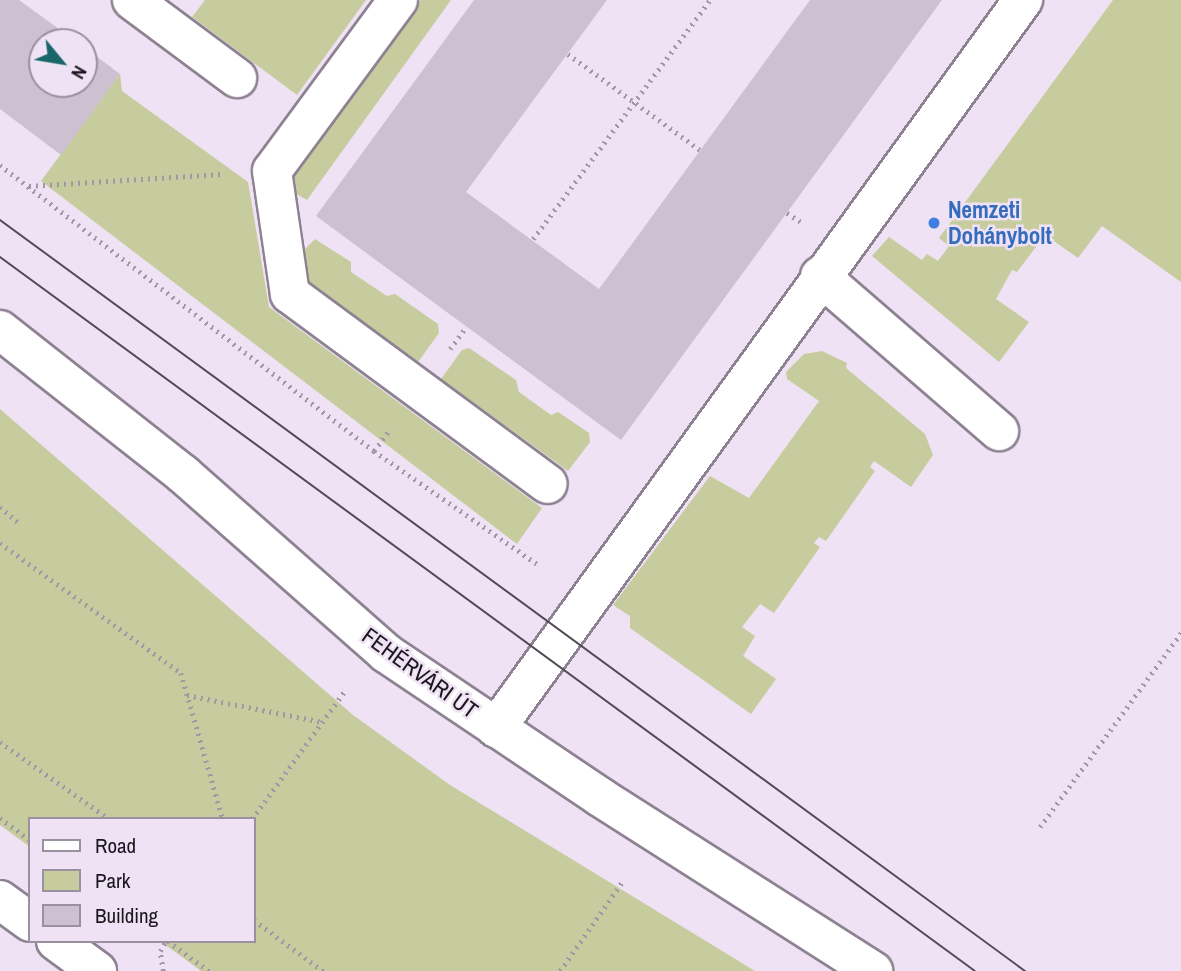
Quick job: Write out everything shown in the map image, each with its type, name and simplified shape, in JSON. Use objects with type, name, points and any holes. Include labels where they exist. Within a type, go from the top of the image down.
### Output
[{"type":"street","points":[[132,0],[237,78]]},
{"type":"street","points":[[398,0],[272,171],[290,294],[548,484]]},
{"type":"street","points":[[496,728],[820,276],[1023,0]]},
{"type":"street","points":[[820,276],[999,431]]},
{"type":"street","name":"FEHÉRVÁRI ÚT","points":[[0,330],[183,474],[386,653],[496,728],[873,971]]},
{"type":"street","points":[[0,900],[28,921]]},
{"type":"street","points":[[59,943],[97,971]]},
{"type":"path","points":[[533,239],[710,0]]},
{"type":"path","points":[[568,54],[700,150]]},
{"type":"path","points":[[0,165],[374,451],[537,565]]},
{"type":"path","points":[[29,187],[272,171]]},
{"type":"path","points":[[0,507],[18,522]]},
{"type":"path","points":[[0,542],[181,673],[222,817]]},
{"type":"path","points":[[1040,827],[1181,633]]},
{"type":"path","points":[[253,817],[344,692]]},
{"type":"path","points":[[187,695],[322,722]]},
{"type":"path","points":[[0,742],[106,817]]},
{"type":"path","points":[[0,818],[28,839]]},
{"type":"path","points":[[560,971],[622,882]]},
{"type":"path","points":[[256,921],[323,971]]},
{"type":"path","points":[[163,971],[160,951],[166,943]]},
{"type":"path","points":[[170,943],[209,971]]},
{"type":"green space","points":[[205,0],[366,0],[297,95],[192,17]]},
{"type":"green space","points":[[421,0],[451,0],[307,200],[295,193],[292,177]]},
{"type":"green space","points":[[1113,0],[1181,0],[1181,282],[1102,226],[1078,258],[1045,235],[1017,272],[1012,270],[996,299],[1029,322],[999,362],[872,256],[889,237],[922,260],[927,254],[938,261],[949,246],[939,238]]},
{"type":"green space","points":[[120,74],[122,91],[248,182],[269,307],[542,508],[517,544],[41,181]]},
{"type":"green space","points":[[315,239],[351,262],[351,272],[387,296],[395,294],[438,324],[439,333],[418,362],[308,282],[303,251]]},
{"type":"green space","points":[[469,348],[516,380],[519,392],[551,415],[558,412],[589,433],[590,442],[568,471],[441,379],[462,350]]},
{"type":"green space","points":[[822,351],[847,363],[846,368],[925,434],[933,455],[911,487],[874,461],[870,467],[875,471],[826,541],[819,537],[814,543],[820,547],[774,613],[760,604],[742,627],[755,636],[743,656],[776,679],[751,714],[630,628],[630,616],[613,605],[710,476],[749,498],[819,401],[787,379],[786,372],[804,354]]},
{"type":"green space","points":[[0,409],[353,715],[450,785],[755,971],[201,971],[163,943],[256,943],[256,817],[28,817],[28,846],[0,825]]},
{"type":"building","points":[[0,0],[19,0],[58,28],[28,28],[28,98],[98,98],[98,58],[120,74],[61,155],[0,109]]},
{"type":"building","points":[[474,0],[607,0],[466,192],[599,289],[810,0],[942,0],[621,440],[316,216]]},
{"type":"tram line","points":[[0,220],[1025,971]]},
{"type":"tram line","points":[[0,257],[975,971]]},
{"type":"place","name":"Nemzeti Dohánybolt","points":[[934,223]]}]
